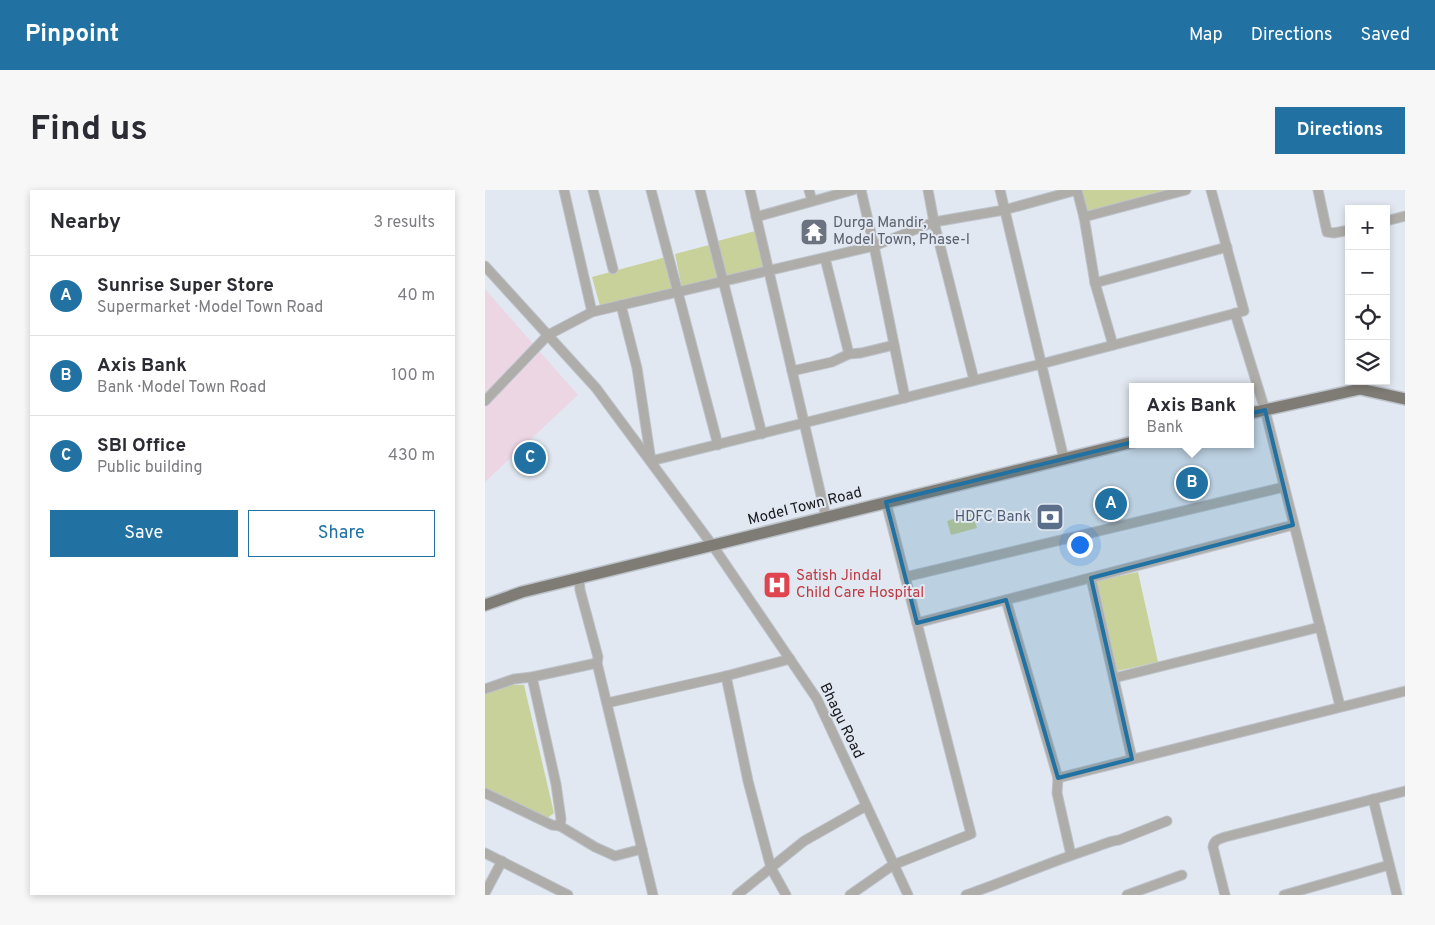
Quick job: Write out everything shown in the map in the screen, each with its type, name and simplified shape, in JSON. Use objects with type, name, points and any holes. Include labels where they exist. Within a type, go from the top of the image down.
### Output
[{"type":"main road","points":[[1254,412],[1360,389],[1405,399]]},
{"type":"main road","name":"Model Town Road","points":[[485,605],[522,592],[1129,443]]},
{"type":"street","points":[[564,190],[592,312]]},
{"type":"street","points":[[593,190],[613,269]]},
{"type":"street","points":[[651,190],[718,445]]},
{"type":"street","points":[[700,190],[762,434]]},
{"type":"street","points":[[750,190],[826,517]]},
{"type":"street","points":[[809,190],[812,201]]},
{"type":"street","points":[[756,217],[853,190]]},
{"type":"street","points":[[861,190],[905,398]]},
{"type":"street","points":[[928,190],[934,222],[974,380]]},
{"type":"street","points":[[1000,190],[1064,459]]},
{"type":"street","points":[[485,401],[548,336],[592,312],[874,246],[934,222],[1004,210],[1077,190],[1084,217],[1095,282],[1113,345]]},
{"type":"street","points":[[1084,217],[1186,190]]},
{"type":"street","points":[[621,305],[637,368],[651,461],[1041,364],[1244,311],[1211,190]]},
{"type":"street","points":[[1318,190],[1327,232],[1345,231]]},
{"type":"street","points":[[1390,220],[1405,216]]},
{"type":"street","points":[[1095,282],[1227,247]]},
{"type":"street","points":[[825,258],[849,354]]},
{"type":"street","name":"Bhagu Road","points":[[485,266],[597,388],[713,546],[817,699],[908,895]]},
{"type":"street","points":[[1235,313],[1265,410],[1340,706]]},
{"type":"street","points":[[792,371],[832,362],[849,354],[895,345]]},
{"type":"street","points":[[905,576],[1284,487]]},
{"type":"street","points":[[850,895],[893,865],[971,834],[887,502]]},
{"type":"street","points":[[917,623],[1293,525]]},
{"type":"street","points":[[579,578],[580,590],[598,657],[597,663],[653,895]]},
{"type":"street","points":[[1091,578],[1132,759]]},
{"type":"street","points":[[1006,600],[1057,778],[1057,793],[1071,855]]},
{"type":"street","points":[[1115,678],[1319,627]]},
{"type":"street","points":[[607,703],[726,676],[790,659]]},
{"type":"street","points":[[485,689],[514,680],[532,678],[597,663]]},
{"type":"street","points":[[726,676],[748,781],[771,868],[786,895]]},
{"type":"street","points":[[532,678],[556,784],[561,819],[560,826]]},
{"type":"street","points":[[1057,778],[1405,691]]},
{"type":"street","points":[[1225,895],[1213,847],[1213,843],[1217,840],[1225,836],[1405,791]]},
{"type":"street","points":[[485,793],[552,825],[560,826],[595,847],[615,856],[641,849]]},
{"type":"street","points":[[1373,799],[1397,895]]},
{"type":"street","points":[[737,895],[804,841],[866,806]]},
{"type":"street","points":[[966,895],[1167,821]]},
{"type":"street","points":[[485,853],[568,895]]},
{"type":"street","points":[[485,893],[502,862]]},
{"type":"street","points":[[1289,894],[1389,866]]},
{"type":"street","points":[[1131,894],[1182,875]]},
{"type":"highlighted area","points":[[1265,410],[1293,525],[1091,578],[1132,759],[1058,778],[1006,600],[917,623],[886,502]]},
{"type":"shaded area","points":[[485,289],[578,395],[485,482]]},
{"type":"green space","points":[[1077,190],[1186,190],[1084,217]]},
{"type":"green space","points":[[759,230],[771,271],[723,282],[714,242]]},
{"type":"green space","points":[[709,245],[719,279],[682,288],[675,254]]},
{"type":"green space","points":[[666,257],[675,290],[600,306],[592,277]]},
{"type":"green space","points":[[972,513],[977,528],[951,535],[947,521]]},
{"type":"green space","points":[[1138,572],[1158,662],[1117,671],[1096,581]]},
{"type":"green space","points":[[499,684],[524,685],[554,813],[546,819],[485,788],[485,692]]},
{"type":"place","name":"Durga Mandir, Model Town, Phase-I","points":[[814,232]]},
{"type":"place","name":"SBI Office","points":[[530,458]]},
{"type":"place","name":"Axis Bank","points":[[1192,483]]},
{"type":"place","name":"Sunrise Super Store","points":[[1111,504]]},
{"type":"place","name":"HDFC Bank","points":[[1050,517]]},
{"type":"place","name":"Satish Jindal Child Care Hospital","points":[[777,585]]}]
